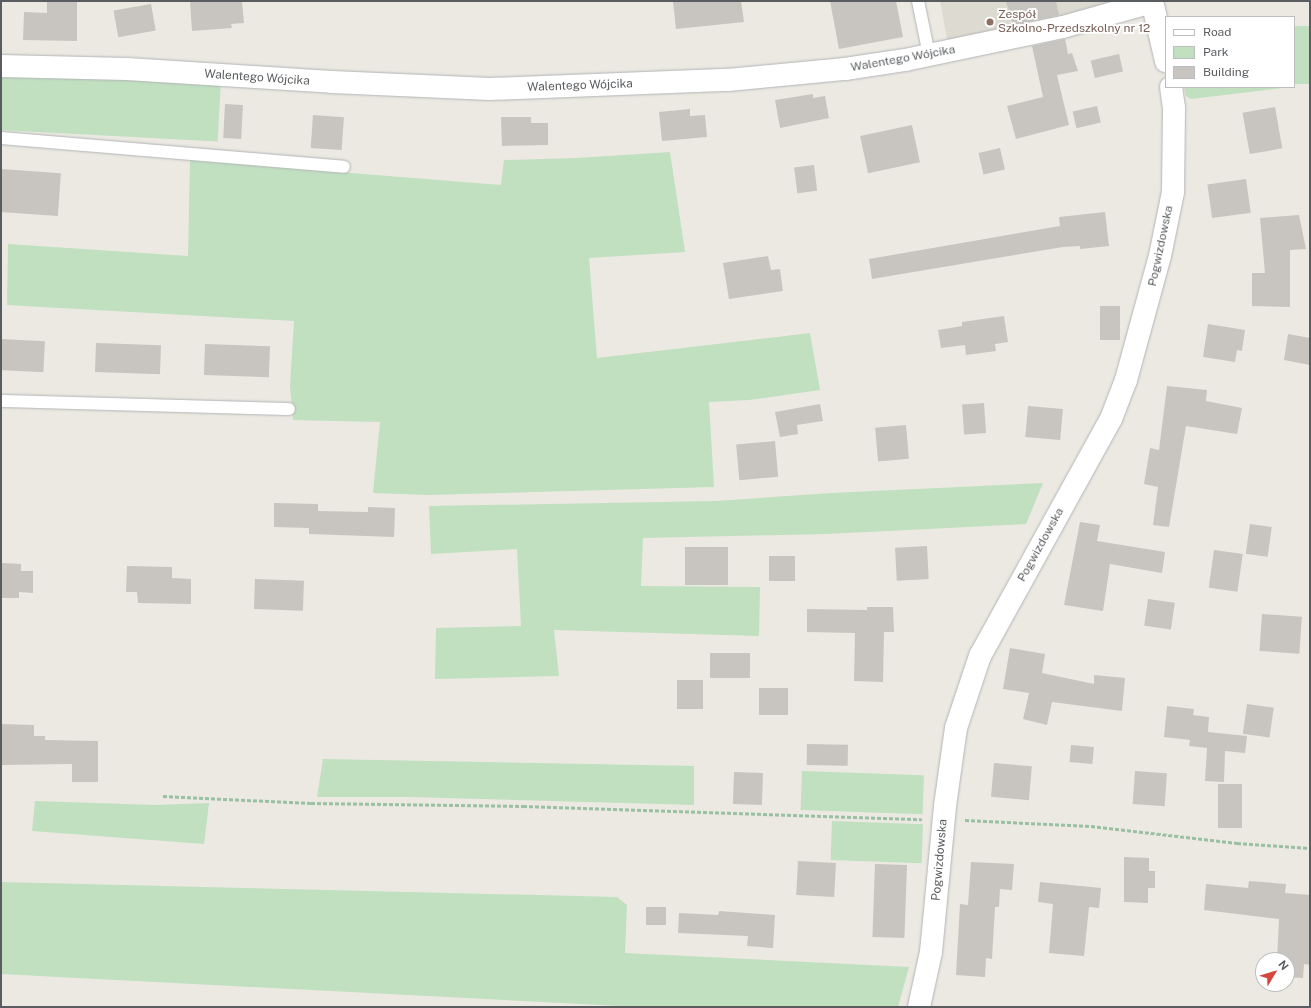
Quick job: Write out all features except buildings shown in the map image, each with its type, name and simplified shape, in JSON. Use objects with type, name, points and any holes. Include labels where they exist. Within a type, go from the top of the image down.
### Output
[{"type":"street","name":"Walentego Wójcika","points":[[1,66],[127,69],[332,82],[490,89],[728,80],[845,69],[929,55],[1063,27],[1152,2]]},
{"type":"street","points":[[1152,2],[1165,57]]},
{"type":"street","name":"Pogwizdowska","points":[[919,1007],[932,952],[944,820],[956,728],[980,656],[1111,419],[1126,380],[1160,256],[1173,192],[1175,157],[1174,108],[1171,88]]},
{"type":"lane","points":[[918,1],[929,55]]},
{"type":"lane","points":[[1,138],[344,166]]},
{"type":"lane","points":[[1,401],[289,410]]},
{"type":"path","points":[[163,796],[311,804],[523,806],[1091,826],[1237,843],[1310,848]]},
{"type":"shaded area","name":"Zespół Szkolno-Przedszkolny nr 12","points":[[940,1],[1123,1],[948,44]]},
{"type":"green space","points":[[1295,26],[1310,26],[1310,84],[1295,84]]},
{"type":"green space","points":[[1,72],[221,84],[218,141],[1,130]]},
{"type":"green space","points":[[1184,88],[1283,88],[1191,99],[1186,96]]},
{"type":"green space","points":[[670,152],[685,252],[589,258],[597,358],[810,333],[820,390],[749,400],[709,402],[714,487],[428,495],[373,493],[380,422],[293,420],[290,386],[294,321],[7,305],[8,244],[188,256],[190,160],[501,185],[504,160],[577,158]]},
{"type":"green space","points":[[1043,483],[1026,524],[826,534],[643,538],[641,586],[760,587],[759,636],[554,630],[559,676],[435,679],[436,628],[521,626],[517,549],[431,554],[429,506],[717,501],[832,493]]},
{"type":"green space","points":[[323,759],[694,766],[694,805],[408,797],[317,797]]},
{"type":"green space","points":[[802,771],[924,775],[923,814],[801,810]]},
{"type":"green space","points":[[35,801],[156,805],[209,803],[204,844],[32,831]]},
{"type":"green space","points":[[832,821],[923,824],[922,863],[831,860]]},
{"type":"green space","points":[[1,882],[617,897],[627,905],[625,953],[909,967],[898,1007],[639,1007],[1,974]]},
{"type":"place","name":"Zespół Szkolno-Przedszkolny nr 12","points":[[990,22]]}]
